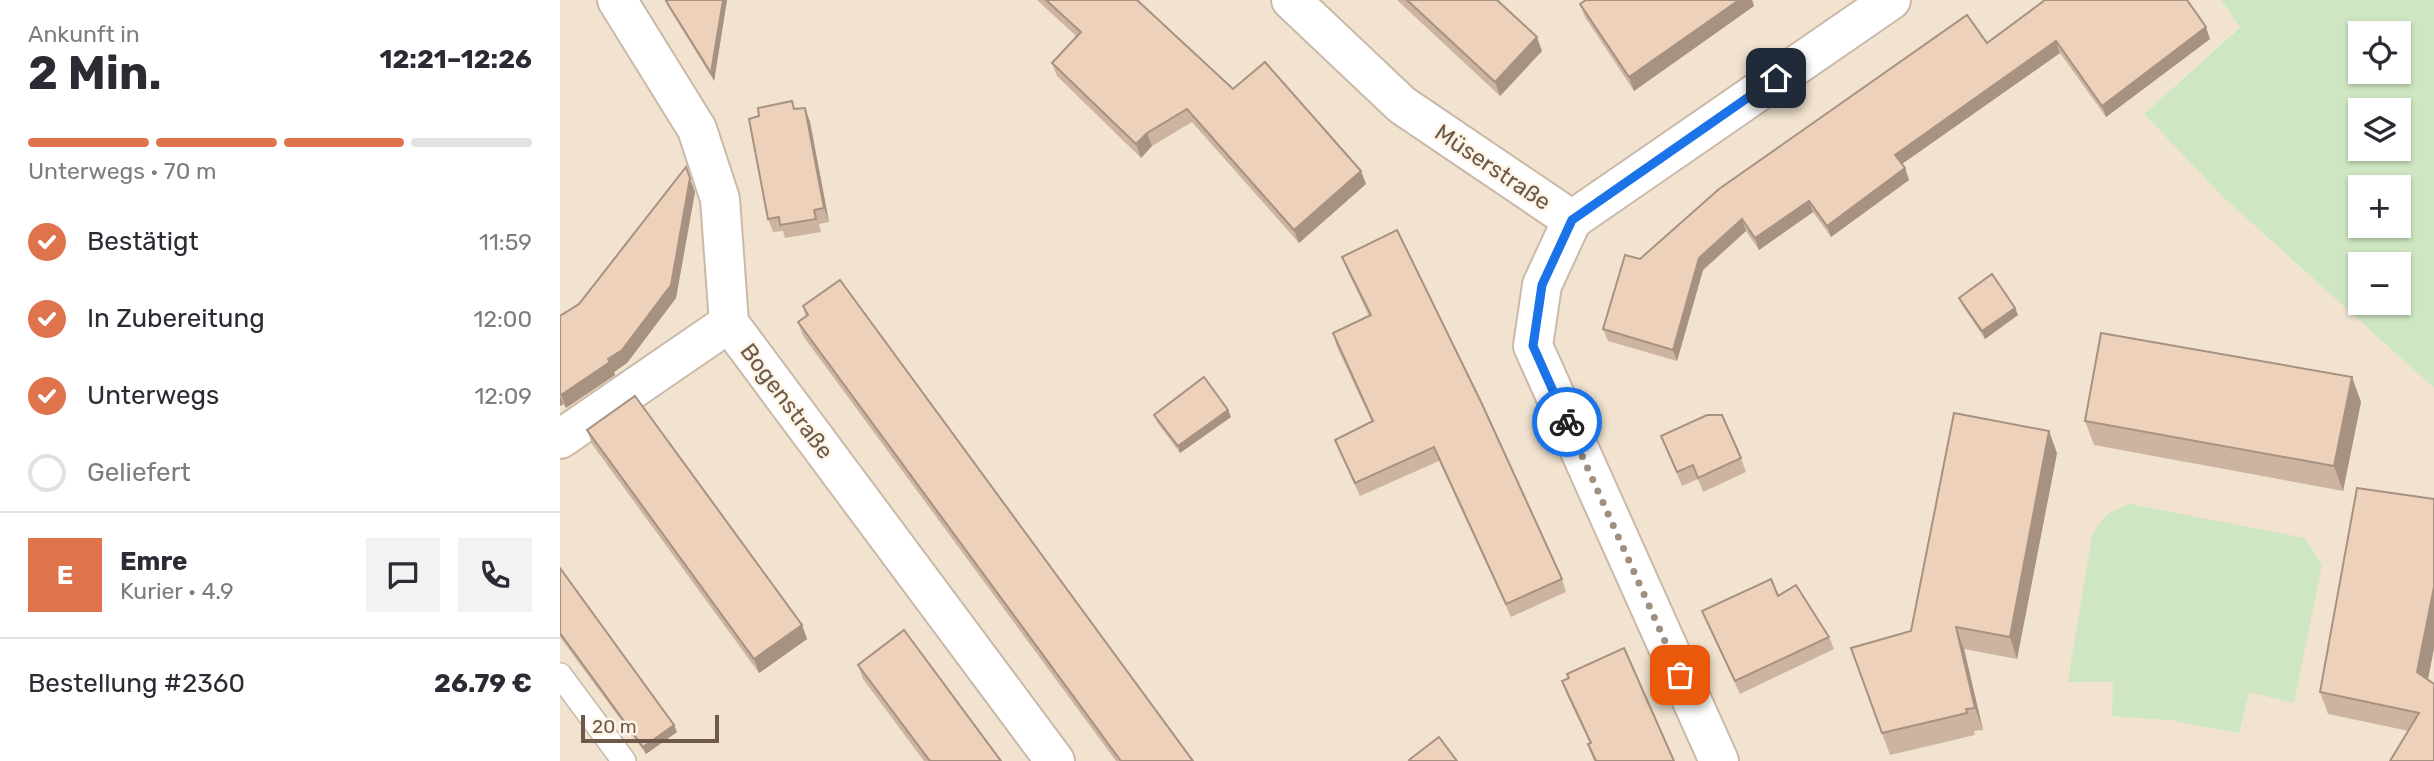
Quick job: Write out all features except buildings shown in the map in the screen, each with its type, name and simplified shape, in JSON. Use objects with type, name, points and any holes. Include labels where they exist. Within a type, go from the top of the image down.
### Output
[{"type":"street","name":"Bogenstraße","points":[[617,0],[701,141],[720,199],[729,323],[1055,761]]},
{"type":"street","name":"Müserstraße","points":[[1291,0],[1402,105],[1572,220],[1542,285],[1533,346],[1719,761]]},
{"type":"street","points":[[1572,220],[1891,0]]},
{"type":"street","points":[[560,439],[729,323]]},
{"type":"lane","points":[[560,675],[624,761]]},
{"type":"shaded area","points":[[560,0],[2221,0],[2240,26],[2144,114],[2223,197],[2348,310],[2348,315],[2353,315],[2434,388],[2434,761],[560,761]]},
{"type":"green space","points":[[2221,0],[2434,0],[2434,388],[2353,315],[2411,315],[2411,252],[2348,252],[2348,310],[2223,197],[2144,114],[2240,27]]},
{"type":"green space","points":[[2130,504],[2305,538],[2322,565],[2294,703],[2249,692],[2239,733],[2170,720],[2112,716],[2113,682],[2068,682],[2092,535],[2107,515]]},
{"type":"way so far","points":[[1567,422],[1680,675]]},
{"type":"route","points":[[1567,422],[1533,346],[1542,285],[1572,220],[1776,78]]}]
